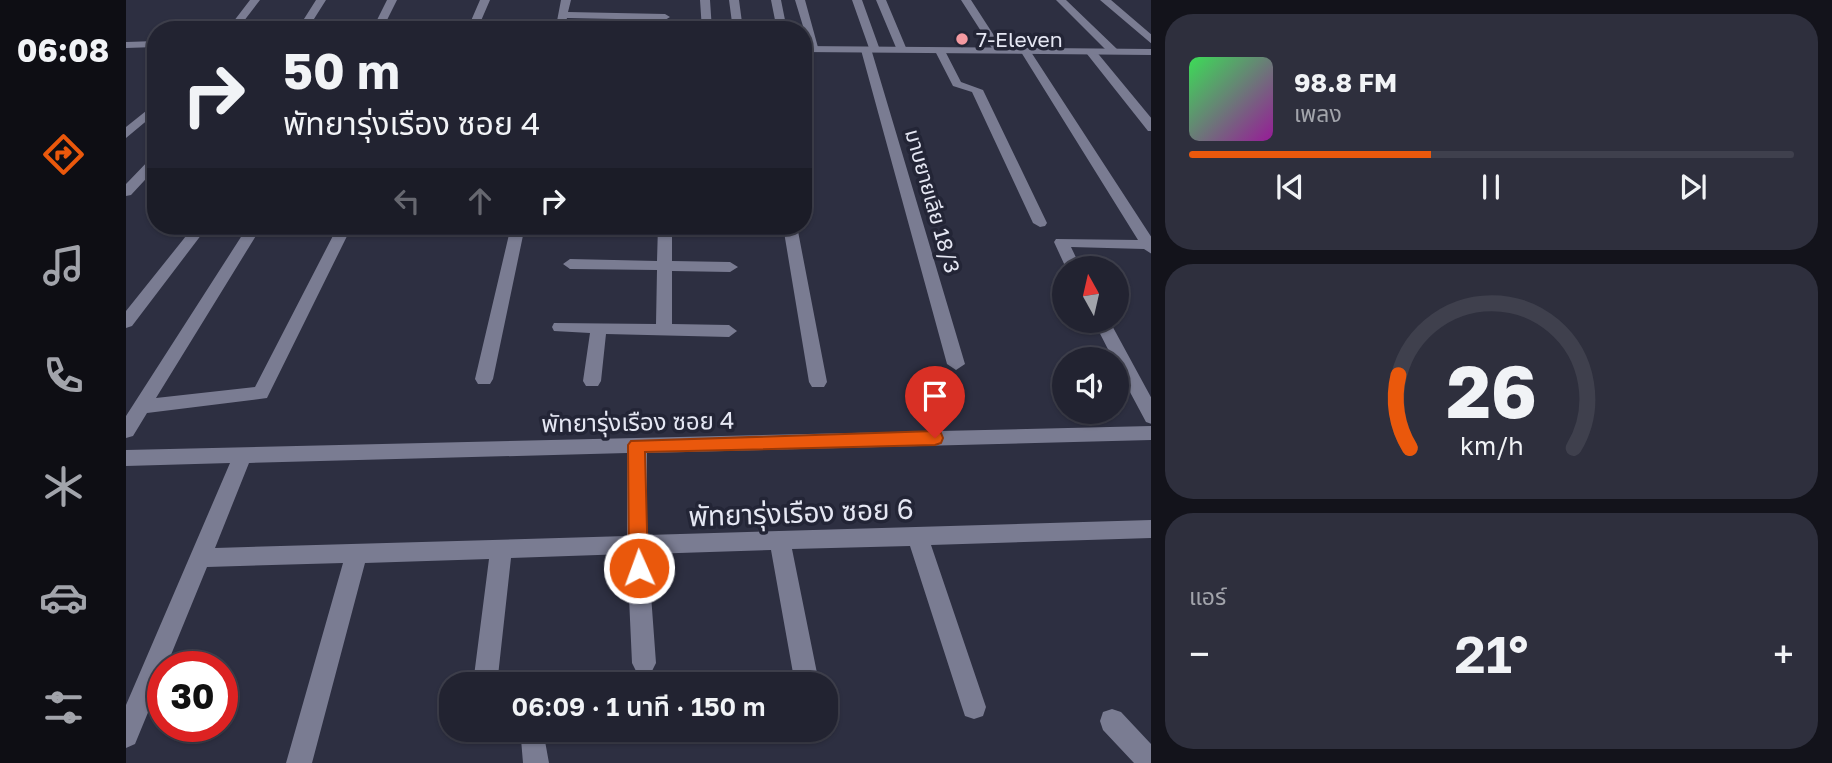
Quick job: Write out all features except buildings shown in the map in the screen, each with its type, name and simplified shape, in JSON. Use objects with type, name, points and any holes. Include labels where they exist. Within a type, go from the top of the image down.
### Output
[{"type":"street","points":[[239,21],[256,0]]},
{"type":"street","points":[[308,21],[321,0]]},
{"type":"street","points":[[382,21],[392,0]]},
{"type":"street","points":[[476,21],[485,0]]},
{"type":"street","points":[[562,21],[566,0]]},
{"type":"street","points":[[705,0],[706,21]]},
{"type":"street","points":[[734,0],[737,21]]},
{"type":"street","points":[[776,0],[780,21]]},
{"type":"street","points":[[800,0],[806,21]]},
{"type":"street","name":"มาบยายเลีย 18/3","points":[[857,0],[956,364]]},
{"type":"street","points":[[881,0],[902,50]]},
{"type":"street","points":[[966,0],[999,51]]},
{"type":"street","points":[[1061,0],[1114,52]]},
{"type":"street","points":[[1105,0],[1151,41]]},
{"type":"street","points":[[606,21],[665,17]]},
{"type":"street","points":[[812,39],[815,49],[1151,52]]},
{"type":"street","points":[[126,45],[147,44]]},
{"type":"street","points":[[940,51],[957,84],[977,90],[1040,223]]},
{"type":"street","points":[[1026,52],[1150,247]]},
{"type":"street","points":[[1091,52],[1151,128]]},
{"type":"street","points":[[126,134],[147,114]]},
{"type":"street","points":[[126,192],[147,170]]},
{"type":"street","points":[[126,323],[194,235]]},
{"type":"street","points":[[126,431],[249,235]]},
{"type":"street","points":[[141,407],[261,393],[340,235]]},
{"type":"street","points":[[484,379],[516,235]]},
{"type":"street","points":[[664,330],[665,235]]},
{"type":"street","points":[[792,235],[818,382]]},
{"type":"street","points":[[1068,256],[1061,242],[1150,247]]},
{"type":"street","points":[[570,264],[730,267]]},
{"type":"street","points":[[560,327],[729,331]]},
{"type":"street","points":[[592,381],[598,328]]},
{"type":"street","points":[[1108,333],[1151,417]]},
{"type":"street","name":"พัทยารุ่งเรือง ซอย 4","points":[[126,458],[1151,432]]},
{"type":"street","points":[[637,445],[637,545],[644,663]]},
{"type":"street","points":[[126,735],[243,455]]},
{"type":"street","name":"พัทยารุ่งเรือง ซอย 6","points":[[200,558],[1151,529]]},
{"type":"street","points":[[917,536],[974,707]]},
{"type":"street","points":[[780,540],[805,672]]},
{"type":"street","points":[[486,672],[501,549]]},
{"type":"street","points":[[299,763],[357,553]]},
{"type":"street","points":[[1111,721],[1151,763]]},
{"type":"place","name":"7-Eleven","points":[[962,39]]},
{"type":"route","points":[[639,568],[637,445],[935,438]]}]
